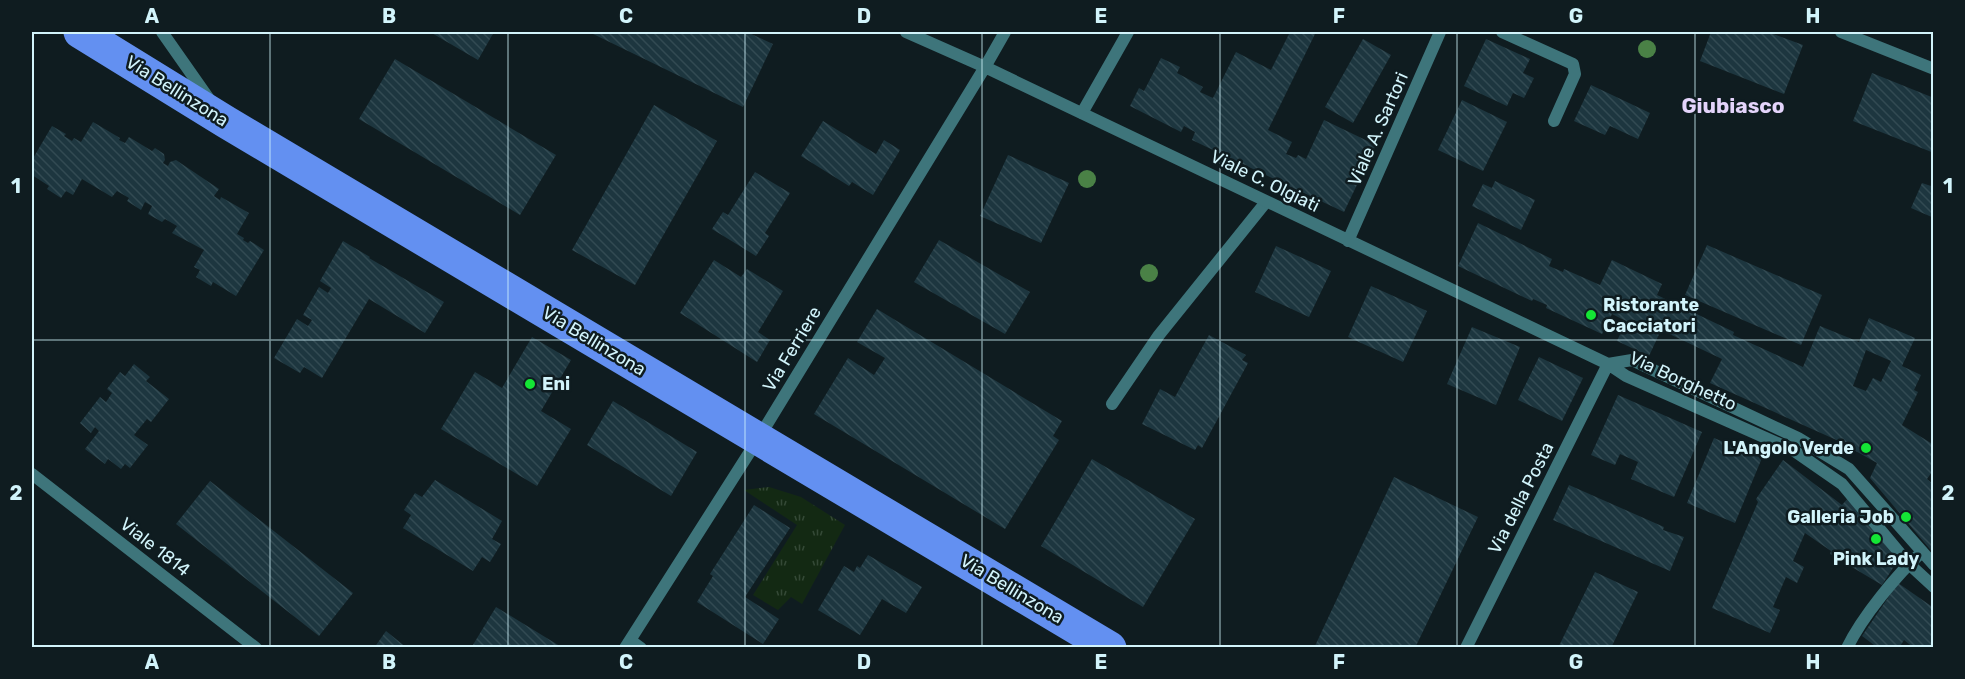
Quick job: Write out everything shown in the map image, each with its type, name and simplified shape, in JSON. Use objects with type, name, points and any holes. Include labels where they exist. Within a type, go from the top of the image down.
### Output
[{"type":"main road","name":"Via Bellinzona","points":[[80,32],[225,122],[1110,648]]},
{"type":"street","points":[[162,32],[225,122]]},
{"type":"street","name":"Viale C. Olgiati","points":[[906,32],[985,67],[1608,364]]},
{"type":"street","name":"Via Ferriere","points":[[632,645],[1005,32]]},
{"type":"street","points":[[1082,113],[1128,32]]},
{"type":"street","name":"Viale A. Sartori","points":[[1348,241],[1440,32]]},
{"type":"street","points":[[1502,32],[1573,64],[1575,74],[1554,122]]},
{"type":"street","points":[[1841,32],[1934,69]]},
{"type":"street","points":[[1113,404],[1159,335],[1266,202]]},
{"type":"street","name":"Via Borghetto","points":[[1608,364],[1632,360],[1798,438],[1848,469],[1934,566]]},
{"type":"street","name":"Via Borghetto","points":[[1608,364],[1626,376],[1793,450],[1842,484],[1909,564],[1934,587]]},
{"type":"street","name":"Via della Posta","points":[[1466,648],[1608,364]]},
{"type":"street","name":"Viale 1814","points":[[32,474],[256,648]]},
{"type":"street","points":[[1847,648],[1865,619],[1909,564],[1922,552]]},
{"type":"green space","points":[[769,487],[801,497],[845,525],[802,604],[791,597],[778,610],[753,595],[797,525],[744,490]]},
{"type":"building","points":[[430,32],[494,32],[478,60]]},
{"type":"building","points":[[589,32],[747,32],[773,44],[743,107]]},
{"type":"building","points":[[1290,32],[1316,32],[1268,130],[1292,142],[1286,154],[1296,158],[1298,155],[1306,159],[1324,120],[1376,145],[1344,212],[1192,140],[1195,132],[1184,126],[1181,132],[1130,106],[1139,88],[1144,91],[1161,58],[1180,67],[1177,73],[1203,87],[1200,92],[1213,98],[1236,52],[1271,70]]},
{"type":"building","points":[[1711,32],[1768,32],[1803,45],[1784,94],[1700,61]]},
{"type":"building","points":[[1363,39],[1391,55],[1353,123],[1325,107]]},
{"type":"building","points":[[1486,39],[1530,59],[1523,73],[1534,78],[1524,98],[1513,93],[1507,106],[1464,86]]},
{"type":"building","points":[[395,59],[556,155],[520,215],[359,119]]},
{"type":"building","points":[[1872,73],[1934,98],[1934,153],[1853,121]]},
{"type":"building","points":[[1591,85],[1650,113],[1638,139],[1610,126],[1605,135],[1574,121]]},
{"type":"building","points":[[1462,100],[1507,122],[1483,171],[1438,150]]},
{"type":"building","points":[[654,105],[717,141],[635,285],[572,250]]},
{"type":"building","points":[[823,121],[876,154],[884,140],[900,150],[873,195],[852,182],[849,186],[801,156]]},
{"type":"building","points":[[93,122],[125,143],[129,137],[152,151],[155,148],[164,154],[163,163],[168,166],[170,162],[176,160],[219,189],[214,196],[220,200],[221,197],[249,213],[237,234],[248,243],[250,241],[264,250],[236,296],[213,282],[211,286],[196,277],[200,270],[194,267],[204,250],[172,233],[177,226],[165,219],[162,222],[148,214],[152,206],[145,202],[141,210],[127,201],[129,198],[117,191],[112,197],[82,179],[73,195],[66,191],[61,198],[47,189],[49,186],[32,175],[32,160],[52,126],[66,134],[64,136],[72,141],[74,138],[81,142]]},
{"type":"building","points":[[1008,155],[1069,183],[1041,243],[980,216]]},
{"type":"building","points":[[755,172],[790,193],[765,233],[769,236],[756,256],[712,229],[723,212],[728,215]]},
{"type":"building","points":[[1495,181],[1535,200],[1521,230],[1472,206],[1483,184],[1492,188]]},
{"type":"building","points":[[1922,183],[1934,187],[1934,218],[1911,208]]},
{"type":"building","points":[[1478,223],[1552,259],[1549,266],[1563,272],[1564,269],[1600,285],[1612,260],[1662,284],[1657,295],[1734,332],[1733,335],[1803,367],[1820,326],[1859,342],[1869,318],[1915,338],[1902,366],[1921,375],[1914,390],[1918,392],[1902,425],[1934,445],[1934,469],[1927,479],[1934,485],[1934,554],[1870,478],[1877,463],[1852,447],[1710,383],[1722,359],[1661,330],[1649,356],[1617,341],[1626,321],[1612,314],[1602,334],[1546,308],[1547,305],[1533,299],[1532,301],[1458,266]],"holes":[[[1866,350],[1891,361],[1881,382],[1873,378],[1866,391],[1853,386]]]},
{"type":"building","points":[[939,240],[1030,292],[1005,334],[914,282]]},
{"type":"building","points":[[343,241],[444,302],[425,333],[369,299],[322,378],[304,367],[300,373],[274,358],[297,319],[308,326],[312,320],[303,315],[319,287],[328,293],[331,288],[320,281]]},
{"type":"building","points":[[1707,245],[1822,295],[1801,345],[1685,295]]},
{"type":"building","points":[[1276,246],[1331,271],[1309,317],[1255,292]]},
{"type":"building","points":[[714,260],[741,277],[747,269],[783,291],[758,332],[770,340],[757,362],[680,313]]},
{"type":"building","points":[[1371,286],[1427,311],[1403,362],[1348,337]]},
{"type":"building","points":[[877,309],[1062,421],[1053,436],[1059,440],[1005,529],[814,414],[848,358],[874,375],[885,358],[857,342]]},
{"type":"building","points":[[1472,327],[1520,347],[1496,405],[1447,384]]},
{"type":"building","points":[[1209,335],[1246,355],[1242,360],[1248,363],[1202,448],[1198,445],[1195,450],[1142,424],[1160,389],[1175,397]]},
{"type":"building","points":[[532,337],[571,360],[541,411],[571,429],[537,486],[441,429],[475,372],[502,388]]},
{"type":"building","points":[[1539,357],[1583,378],[1562,421],[1518,400]]},
{"type":"building","points":[[134,364],[150,377],[146,381],[169,399],[151,422],[147,419],[134,435],[148,445],[130,468],[125,464],[121,469],[108,459],[105,464],[85,449],[99,431],[95,427],[91,433],[80,423],[100,397],[106,402],[112,393],[107,389],[120,372],[125,376]]},
{"type":"building","points":[[1618,395],[1702,432],[1674,497],[1631,479],[1638,462],[1620,454],[1615,465],[1591,455]]},
{"type":"building","points":[[613,401],[697,452],[671,496],[587,445]]},
{"type":"building","points":[[1714,438],[1762,458],[1735,523],[1687,503]]},
{"type":"building","points":[[1092,459],[1195,519],[1143,607],[1041,546]]},
{"type":"building","points":[[1783,460],[1842,505],[1849,497],[1900,557],[1882,585],[1830,554],[1831,551],[1805,533],[1793,561],[1804,567],[1797,583],[1786,577],[1773,607],[1780,610],[1770,633],[1712,608],[1758,502],[1756,499]]},
{"type":"building","points":[[1394,477],[1478,517],[1415,648],[1410,645],[1408,648],[1314,648]]},
{"type":"building","points":[[435,480],[502,521],[492,539],[501,544],[490,562],[482,557],[473,571],[403,528],[411,515],[404,510],[415,493],[422,497]]},
{"type":"building","points":[[210,481],[353,593],[319,636],[176,524]]},
{"type":"building","points":[[1569,485],[1664,527],[1663,530],[1684,537],[1670,571],[1553,520]]},
{"type":"building","points":[[754,505],[790,528],[745,597],[779,619],[763,644],[697,602],[713,576],[710,574]]},
{"type":"building","points":[[868,555],[922,587],[906,613],[882,599],[860,635],[818,610],[844,566],[854,572],[857,566],[860,568]]},
{"type":"building","points":[[1595,572],[1638,592],[1611,648],[1558,648]]},
{"type":"building","points":[[1898,583],[1934,608],[1934,648],[1914,648],[1904,640],[1899,648],[1878,648],[1862,636]]},
{"type":"building","points":[[496,607],[563,648],[471,648]]},
{"type":"building","points":[[386,631],[407,648],[374,648]]},
{"type":"place","name":"Ristorante Cacciatori","points":[[1591,315]]},
{"type":"place","name":"Eni","points":[[530,384]]},
{"type":"place","name":"L'Angolo Verde","points":[[1866,448]]},
{"type":"place","name":"Galleria Job","points":[[1906,517]]},
{"type":"place","name":"Pink Lady","points":[[1876,539]]},
{"type":"district","name":"Giubiasco","points":[[1733,106]]}]
